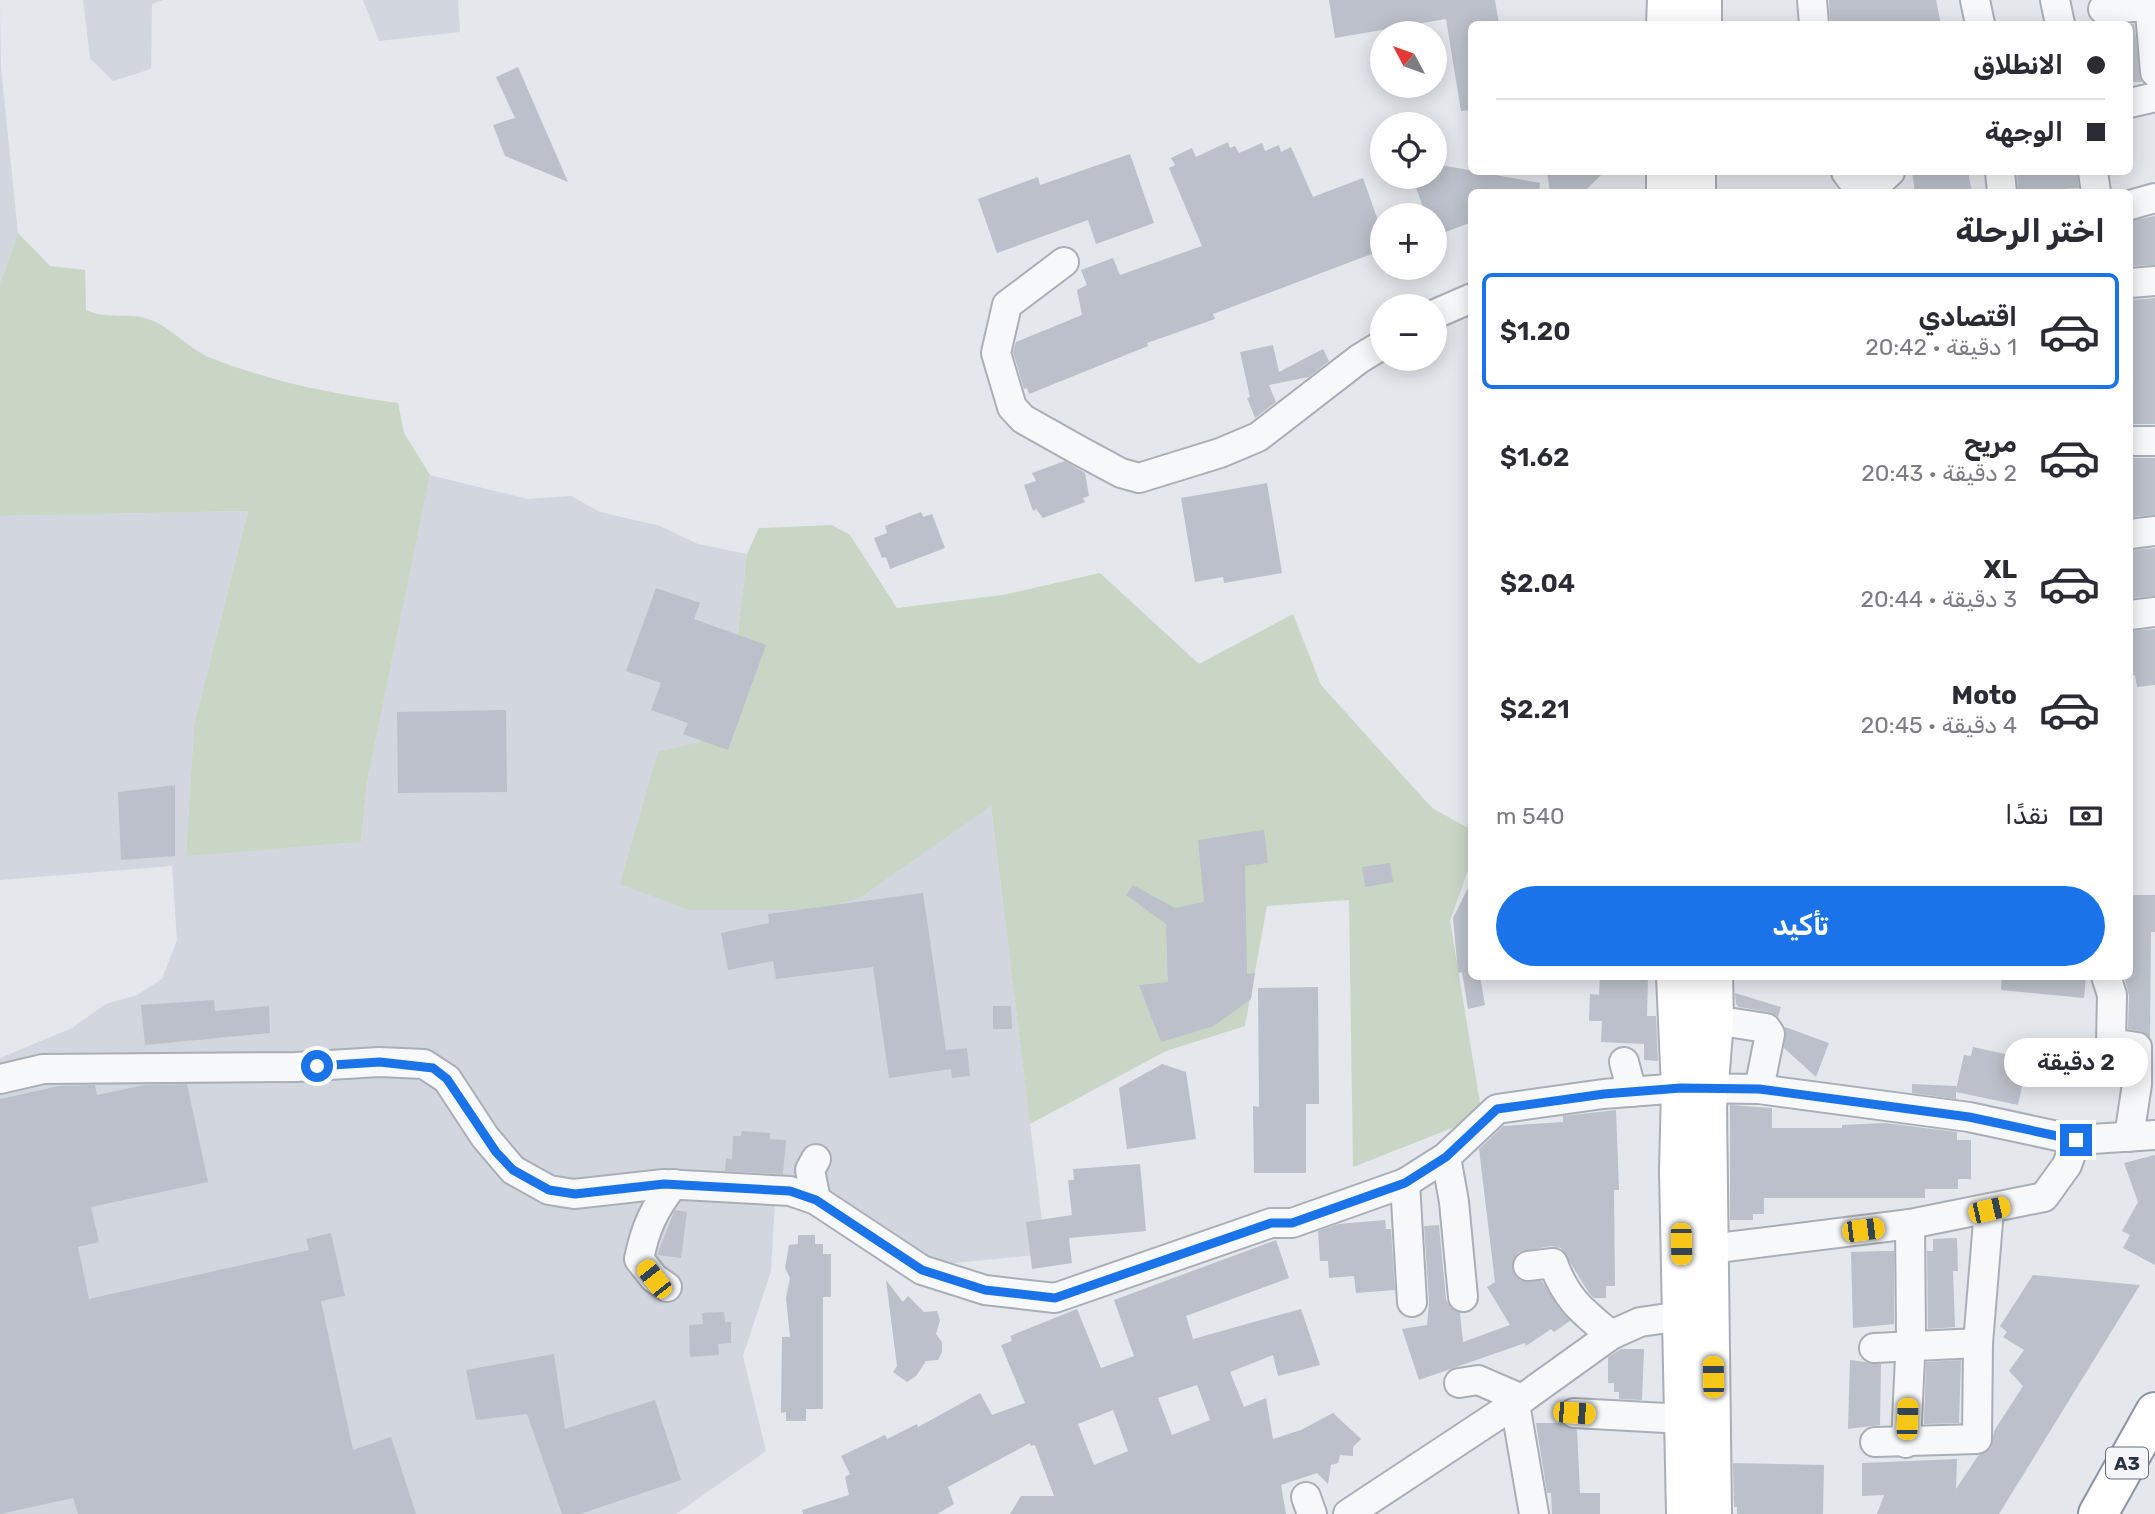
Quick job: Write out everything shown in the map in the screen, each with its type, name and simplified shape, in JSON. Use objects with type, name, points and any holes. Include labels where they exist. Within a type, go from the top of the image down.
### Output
[{"type":"main road","points":[[1667,0],[1667,21]]},
{"type":"main road","points":[[1702,0],[1702,21]]},
{"type":"main road","points":[[1677,980],[1694,1088],[1710,1249],[1712,1514]]},
{"type":"main road","points":[[1686,1514],[1679,1171],[1694,1088],[1714,1020],[1713,980]]},
{"type":"main road","name":"A3","points":[[2098,1514],[2155,1412]]},
{"type":"street","points":[[1812,0],[1814,21]]},
{"type":"street","points":[[1975,0],[1979,21]]},
{"type":"street","points":[[2055,0],[2059,21]]},
{"type":"street","points":[[2103,9],[2149,3],[2155,72]]},
{"type":"street","points":[[2133,102],[2155,97]]},
{"type":"street","points":[[1871,189],[1887,175]]},
{"type":"street","points":[[2133,204],[2155,198]]},
{"type":"street","points":[[1064,262],[1007,305],[996,353],[1012,407],[1023,419],[1121,473],[1139,478],[1220,453],[1258,437],[1370,352]]},
{"type":"street","points":[[2133,283],[2155,281]]},
{"type":"street","points":[[1447,309],[1468,300]]},
{"type":"street","points":[[2133,441],[2155,441]]},
{"type":"street","points":[[2133,534],[2155,531]]},
{"type":"street","points":[[2133,615],[2155,612]]},
{"type":"street","points":[[0,1079],[43,1069],[296,1067],[380,1062],[424,1064],[447,1079],[496,1152],[513,1170],[532,1183],[549,1190],[575,1194],[674,1184],[790,1191],[816,1200],[922,1270],[985,1290],[1055,1298],[1271,1223],[1292,1223],[1405,1183],[1453,1150],[1497,1109],[1632,1092],[1694,1088],[1759,1089],[1969,1117],[2076,1140],[2142,1136],[2137,1047],[2111,1043],[2112,995],[2107,980]]},
{"type":"street","points":[[1714,1020],[1766,1028],[1770,1034],[1759,1089]]},
{"type":"street","points":[[1623,1062],[1632,1092]]},
{"type":"street","points":[[1710,1249],[1910,1224],[2044,1198],[2067,1165],[2076,1140]]},
{"type":"street","points":[[1453,1150],[1470,1287]]},
{"type":"street","points":[[816,1159],[810,1170],[816,1200]]},
{"type":"street","points":[[1405,1183],[1412,1302]]},
{"type":"street","points":[[667,1287],[654,1279],[639,1259],[645,1230],[657,1205],[674,1184]]},
{"type":"street","points":[[1875,1442],[1977,1439],[1978,1343],[1989,1210]]},
{"type":"street","points":[[1906,1443],[1910,1344],[1910,1224]]},
{"type":"street","points":[[1528,1266],[1553,1263],[1560,1283],[1575,1306],[1611,1335]]},
{"type":"street","points":[[1348,1514],[1518,1402],[1611,1335],[1640,1322],[1682,1316]]},
{"type":"street","points":[[1874,1348],[1910,1344],[1978,1343]]},
{"type":"street","points":[[1459,1383],[1478,1380],[1518,1402]]},
{"type":"street","points":[[1518,1402],[1534,1514]]},
{"type":"street","points":[[1574,1413],[1684,1419]]},
{"type":"shaded area","points":[[83,0],[163,0],[152,4],[151,69],[113,81],[90,58]]},
{"type":"shaded area","points":[[363,0],[458,0],[460,32],[379,41]]},
{"type":"shaded area","points":[[0,7],[1,68],[18,233],[0,284]]},
{"type":"shaded area","points":[[430,475],[527,499],[571,496],[600,512],[660,526],[698,544],[747,554],[726,736],[861,897],[991,805],[1046,1254],[954,1263],[934,1268],[888,1239],[775,1200],[771,1271],[743,1356],[766,1451],[676,1514],[0,1514],[0,1058],[72,1028],[106,1004],[137,995],[162,979],[177,940],[172,866],[0,880],[0,516],[248,511],[194,725],[186,855],[361,842],[367,783]]},
{"type":"green space","points":[[18,233],[50,266],[85,270],[86,310],[102,315],[148,319],[165,327],[203,354],[256,374],[351,396],[398,403],[404,433],[430,475],[367,783],[361,842],[186,856],[194,725],[248,511],[0,516],[0,284]]},
{"type":"green space","points":[[832,525],[850,535],[897,608],[1003,595],[1100,573],[1199,664],[1293,614],[1321,685],[1432,808],[1468,828],[1468,870],[1450,921],[1480,1103],[1475,1119],[1353,1167],[1349,900],[1267,906],[1245,1026],[1166,1051],[1030,1124],[991,806],[861,897],[821,910],[689,910],[620,884],[658,752],[726,736],[747,554],[759,528]]},
{"type":"building","points":[[1329,0],[1495,0],[1498,21],[1468,21],[1468,110],[1461,111],[1446,19],[1370,21],[1370,32],[1335,38]]},
{"type":"building","points":[[1829,0],[1936,0],[1940,21],[1830,21]]},
{"type":"building","points":[[2133,24],[2134,24],[2142,82],[2133,82]]},
{"type":"building","points":[[518,67],[568,182],[505,156],[493,125],[515,118],[496,77]]},
{"type":"building","points":[[1228,142],[1230,148],[1235,146],[1239,153],[1262,143],[1265,151],[1279,145],[1281,152],[1291,147],[1313,197],[1363,178],[1372,203],[1370,255],[1213,314],[1215,319],[1147,343],[1148,346],[1029,394],[1027,388],[1024,389],[1013,352],[1016,342],[1082,315],[1077,290],[1087,285],[1081,270],[1113,258],[1120,275],[1202,246],[1169,168],[1175,165],[1171,158],[1192,148],[1196,157]]},
{"type":"building","points":[[1130,154],[1154,223],[1096,244],[1088,220],[997,253],[978,199],[1038,177],[1040,185]]},
{"type":"building","points":[[1447,166],[1468,170],[1468,175],[1496,175],[1540,183],[1539,189],[1468,189],[1468,224],[1447,231],[1447,203],[1422,203],[1416,189],[1447,189]]},
{"type":"building","points":[[1547,175],[1601,175],[1587,189],[1550,189]]},
{"type":"building","points":[[1912,175],[1969,175],[1971,189],[1915,189]]},
{"type":"building","points":[[2017,175],[2077,175],[2079,188],[2064,189],[2018,189]]},
{"type":"building","points":[[2155,216],[2155,265],[2133,266],[2133,220]]},
{"type":"building","points":[[2155,298],[2155,424],[2133,424],[2133,300]]},
{"type":"building","points":[[1273,345],[1279,372],[1323,349],[1329,361],[1309,377],[1269,385],[1276,402],[1255,418],[1247,398],[1250,397],[1240,352]]},
{"type":"building","points":[[2133,458],[2155,458],[2155,515],[2133,517]]},
{"type":"building","points":[[1065,461],[1085,473],[1089,496],[1083,498],[1085,502],[1043,518],[1036,509],[1033,511],[1024,485],[1036,481],[1032,473]]},
{"type":"building","points":[[1267,483],[1282,573],[1224,583],[1223,577],[1195,582],[1181,498]]},
{"type":"building","points":[[921,512],[923,517],[932,514],[945,548],[890,569],[874,538],[887,533],[885,526]]},
{"type":"building","points":[[2155,548],[2155,596],[2133,598],[2133,550]]},
{"type":"building","points":[[656,588],[700,603],[694,619],[766,645],[728,750],[683,734],[688,723],[651,710],[661,683],[626,671]]},
{"type":"building","points":[[2155,629],[2155,685],[2137,687],[2135,675],[2133,676],[2133,631]]},
{"type":"building","points":[[506,710],[507,792],[398,793],[397,712]]},
{"type":"building","points":[[175,785],[175,856],[121,860],[118,792]]},
{"type":"building","points":[[1264,830],[1268,863],[1245,866],[1247,974],[1255,973],[1251,999],[1214,1026],[1161,1042],[1139,985],[1168,982],[1166,924],[1126,895],[1133,885],[1175,908],[1204,902],[1198,840]]},
{"type":"building","points":[[1390,863],[1393,882],[1365,887],[1362,867]]},
{"type":"building","points":[[1468,888],[1468,980],[1481,980],[1485,1005],[1468,1009],[1462,972],[1458,973],[1453,918]]},
{"type":"building","points":[[923,893],[946,1050],[967,1048],[970,1076],[952,1078],[951,1069],[889,1078],[873,967],[776,979],[773,961],[728,970],[721,933],[769,923],[768,914]]},
{"type":"building","points":[[2133,895],[2155,895],[2155,932],[2151,932],[2150,1037],[2140,1031],[2128,1029],[2129,995],[2125,980],[2133,980]]},
{"type":"building","points":[[1600,980],[1648,980],[1647,1016],[1656,1016],[1658,1061],[1644,1060],[1644,1044],[1601,1042],[1602,1021],[1589,1021],[1590,994],[1599,995]]},
{"type":"building","points":[[2002,980],[2086,980],[2084,998],[2001,990]]},
{"type":"building","points":[[1318,987],[1319,1104],[1306,1104],[1306,1173],[1254,1173],[1253,1106],[1259,1107],[1258,988]]},
{"type":"building","points":[[1735,993],[1781,1007],[1778,1017],[1769,1012],[1739,1007]]},
{"type":"building","points":[[214,1000],[215,1011],[269,1006],[270,1033],[145,1045],[141,1005]]},
{"type":"building","points":[[993,1006],[1011,1006],[1012,1029],[993,1029]]},
{"type":"building","points":[[1785,1027],[1829,1043],[1816,1077],[1784,1048]]},
{"type":"building","points":[[1973,1047],[2028,1059],[2018,1105],[1956,1092],[1956,1099],[1912,1093],[1912,1084],[1956,1086],[1956,1089],[1964,1055],[1971,1056]]},
{"type":"building","points":[[1162,1064],[1186,1072],[1196,1139],[1127,1149],[1119,1088]]},
{"type":"building","points":[[187,1084],[208,1182],[91,1207],[99,1242],[78,1247],[89,1299],[309,1250],[306,1239],[331,1233],[345,1296],[321,1301],[353,1450],[391,1437],[416,1514],[78,1514],[73,1498],[0,1514],[0,1099],[59,1086],[95,1085],[97,1095],[144,1085]]},
{"type":"building","points":[[1730,1105],[1772,1108],[1772,1128],[1842,1128],[1842,1125],[1885,1123],[1957,1132],[1957,1140],[1971,1140],[1971,1179],[1958,1179],[1958,1189],[1925,1189],[1925,1198],[1764,1198],[1764,1214],[1753,1214],[1753,1220],[1730,1220]]},
{"type":"building","points":[[1616,1110],[1619,1190],[1614,1190],[1615,1286],[1606,1286],[1606,1298],[1594,1298],[1561,1248],[1551,1246],[1519,1252],[1513,1260],[1515,1276],[1522,1281],[1542,1281],[1570,1321],[1554,1332],[1551,1329],[1526,1346],[1525,1343],[1419,1380],[1402,1329],[1427,1325],[1429,1301],[1424,1226],[1439,1225],[1446,1299],[1450,1307],[1460,1313],[1463,1342],[1510,1325],[1487,1287],[1495,1282],[1479,1149],[1503,1126],[1563,1122],[1563,1116]]},
{"type":"building","points":[[742,1131],[770,1133],[770,1139],[786,1140],[783,1174],[725,1171],[726,1158],[732,1159],[733,1136],[741,1136]]},
{"type":"building","points":[[2155,1155],[2155,1265],[2123,1248],[2130,1235],[2122,1231],[2138,1202],[2124,1163]]},
{"type":"building","points":[[1140,1164],[1146,1231],[1069,1238],[1072,1263],[1032,1269],[1026,1222],[1072,1215],[1068,1180],[1074,1180],[1073,1169]]},
{"type":"building","points":[[675,1210],[687,1212],[681,1258],[657,1255]]},
{"type":"building","points":[[1385,1220],[1386,1229],[1391,1229],[1395,1290],[1356,1293],[1354,1276],[1329,1278],[1328,1261],[1320,1261],[1318,1231],[1338,1224]]},
{"type":"building","points":[[798,1235],[815,1235],[815,1244],[823,1244],[823,1254],[831,1254],[831,1297],[823,1297],[823,1409],[806,1409],[806,1421],[786,1421],[786,1412],[781,1413],[782,1337],[790,1337],[786,1298],[790,1278],[785,1268],[789,1245],[798,1244]]},
{"type":"building","points":[[1957,1238],[1958,1271],[1953,1271],[1955,1327],[1928,1329],[1927,1251],[1933,1251],[1933,1239]]},
{"type":"building","points":[[1276,1240],[1289,1278],[1186,1316],[1193,1339],[1301,1309],[1320,1365],[1278,1376],[1273,1355],[1230,1372],[1244,1407],[1266,1398],[1273,1439],[1301,1430],[1333,1413],[1361,1439],[1353,1447],[1353,1456],[1340,1455],[1338,1463],[1331,1465],[1328,1484],[1317,1473],[1281,1485],[1286,1514],[1010,1514],[1021,1496],[1054,1496],[1035,1445],[1031,1446],[1030,1443],[948,1487],[954,1504],[937,1514],[803,1514],[802,1510],[849,1495],[845,1477],[850,1474],[841,1456],[885,1435],[887,1439],[917,1424],[918,1427],[980,1393],[992,1415],[1025,1403],[1001,1345],[1012,1341],[1010,1336],[1077,1309],[1101,1368],[1134,1356],[1114,1300]],"holes":[[[1197,1385],[1210,1420],[1172,1435],[1158,1398]],[[1113,1410],[1128,1451],[1094,1465],[1078,1424]]]},
{"type":"building","points":[[1894,1251],[1894,1324],[1853,1328],[1851,1252]]},
{"type":"building","points":[[2033,1275],[2140,1285],[1999,1514],[1877,1514],[1884,1495],[1862,1496],[1862,1463],[1957,1459],[1956,1489],[1978,1456],[1991,1448],[1994,1431],[2023,1386],[2009,1371],[2024,1350],[2003,1337],[2007,1332],[2000,1326]]},
{"type":"building","points":[[886,1280],[903,1302],[908,1296],[924,1312],[937,1311],[940,1320],[936,1334],[942,1342],[942,1352],[938,1360],[926,1361],[916,1376],[907,1382],[893,1372],[897,1366]]},
{"type":"building","points":[[724,1312],[725,1322],[731,1322],[731,1343],[718,1344],[719,1355],[690,1357],[689,1325],[703,1324],[702,1313]]},
{"type":"building","points":[[1621,1349],[1644,1349],[1642,1400],[1619,1399],[1619,1392],[1614,1392],[1614,1383],[1608,1383],[1608,1357]]},
{"type":"building","points":[[554,1354],[565,1429],[655,1400],[681,1480],[580,1514],[562,1514],[527,1414],[476,1420],[466,1370]]},
{"type":"building","points":[[1850,1360],[1881,1364],[1880,1425],[1848,1429]]},
{"type":"building","points":[[1961,1360],[1959,1423],[1924,1424],[1926,1362]]},
{"type":"building","points":[[1536,1423],[1561,1423],[1577,1430],[1580,1493],[1600,1493],[1600,1514],[1552,1514],[1551,1493],[1547,1493]]},
{"type":"building","points":[[1733,1463],[1824,1465],[1823,1514],[1737,1514],[1737,1507],[1734,1507]]},
{"type":"route","points":[[317,1066],[380,1062],[424,1064],[433,1068],[447,1079],[485,1137],[513,1170],[532,1183],[549,1190],[575,1194],[664,1184],[790,1191],[816,1200],[922,1270],[985,1290],[1055,1298],[1271,1223],[1292,1223],[1405,1183],[1446,1157],[1497,1109],[1604,1094],[1681,1088],[1759,1089],[1832,1096],[1969,1117],[2076,1140]]}]
